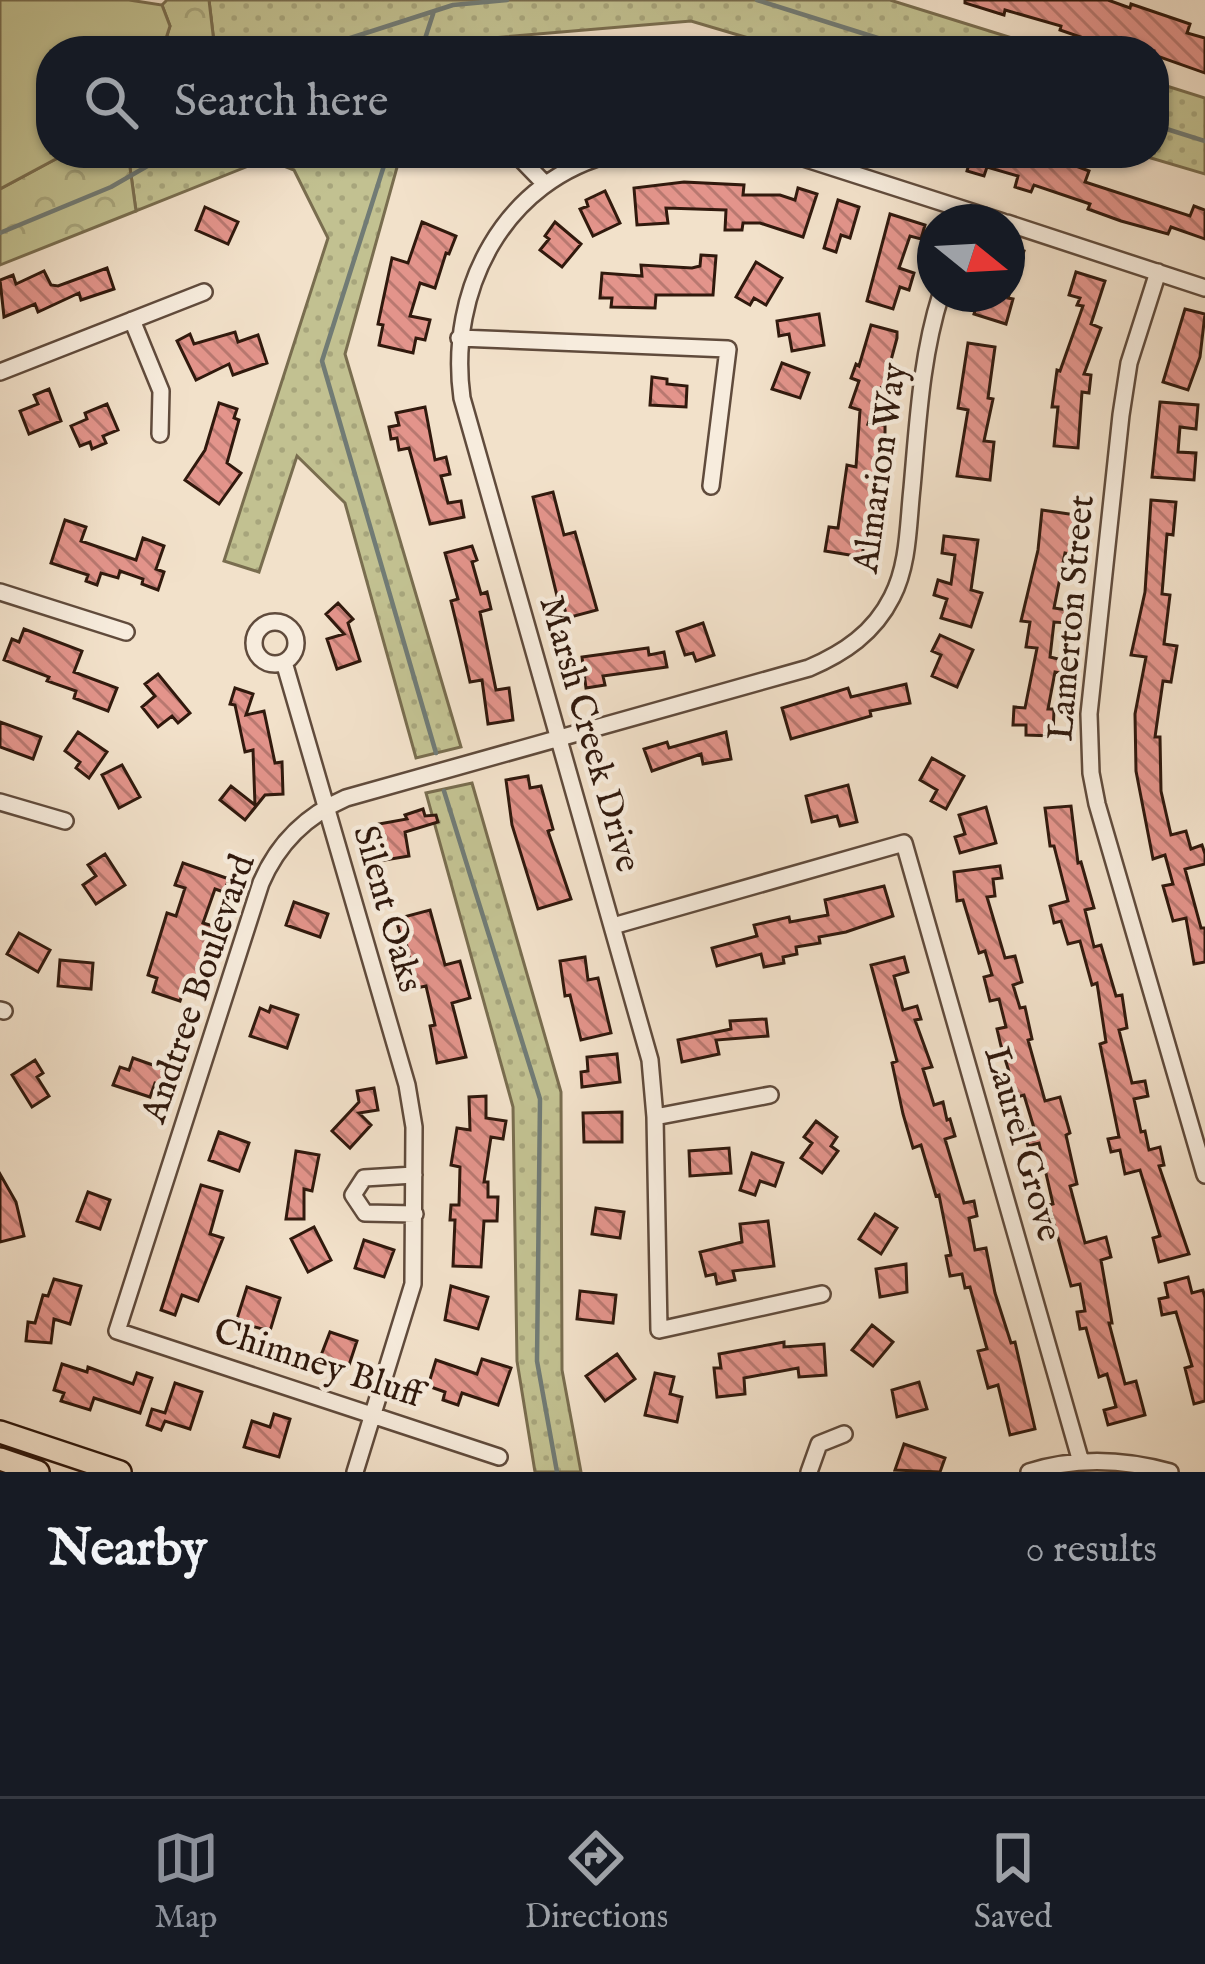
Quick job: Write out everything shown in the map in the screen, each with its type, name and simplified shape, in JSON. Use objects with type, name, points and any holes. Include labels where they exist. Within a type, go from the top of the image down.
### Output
[{"type":"main road","points":[[0,1432],[120,1472]]},
{"type":"main road","points":[[0,1460],[38,1472]]},
{"type":"street","points":[[529,168],[545,184]]},
{"type":"street","name":"Marsh Creek Drive","points":[[575,168],[545,184],[517,209],[490,244],[471,284],[459,338],[461,398],[650,1060],[659,1330],[822,1294]]},
{"type":"street","points":[[830,168],[932,204]]},
{"type":"street","points":[[1025,229],[1205,288]]},
{"type":"street","name":"Lamerton Street","points":[[1158,272],[1129,363],[1120,415],[1088,742],[1097,804],[1205,1175]]},
{"type":"street","points":[[0,373],[204,292]]},
{"type":"street","name":"Almarion Way","points":[[859,640],[886,608],[903,568],[924,365],[937,312]]},
{"type":"street","points":[[132,320],[161,391],[160,434]]},
{"type":"street","points":[[459,338],[728,349],[711,486]]},
{"type":"street","points":[[0,592],[125,632]]},
{"type":"street","name":"Andtree Boulevard","points":[[117,1330],[261,883],[291,835],[326,807],[363,792],[808,668],[859,640]]},
{"type":"street","name":"Silent Oaks","points":[[284,662],[407,1084],[414,1126],[413,1284],[355,1472]]},
{"type":"street","points":[[0,802],[65,821]]},
{"type":"street","name":"Laurel Grove","points":[[613,926],[904,843],[1088,1465]]},
{"type":"street","points":[[655,1117],[770,1094]]},
{"type":"street","points":[[414,1175],[364,1178],[353,1195],[365,1213],[415,1214]]},
{"type":"street","name":"Chimney Bluff","points":[[117,1330],[500,1456]]},
{"type":"street","points":[[808,1472],[819,1444],[844,1434]]},
{"type":"street","points":[[1029,1472],[1124,1462],[1170,1472]]},
{"type":"green space","points":[[0,0],[129,0],[162,5],[170,26],[167,36],[36,36],[39,168],[0,189]]},
{"type":"green space","points":[[167,0],[209,0],[213,36],[167,36],[170,26],[162,5]]},
{"type":"green space","points":[[209,0],[890,0],[1006,36],[742,36],[691,21],[515,36],[213,36]]},
{"type":"green space","points":[[1169,87],[1205,98],[1205,174],[1169,163]]},
{"type":"green space","points":[[39,168],[130,168],[136,211],[0,265],[0,189]]},
{"type":"green space","points":[[130,168],[244,168],[136,211]]},
{"type":"green space","points":[[289,168],[397,168],[345,354],[461,747],[416,758],[345,503],[297,456],[259,572],[224,561],[328,238]]},
{"type":"green space","points":[[472,783],[561,1092],[562,1370],[581,1472],[535,1472],[517,1361],[513,1107],[426,793]]},
{"type":"building","points":[[1108,0],[1130,8],[1131,4],[1190,24],[1187,33],[1205,38],[1205,73],[1169,60],[1169,36],[1077,36],[1060,30],[1061,26],[965,3]]},
{"type":"building","points":[[968,168],[987,168],[984,176]]},
{"type":"building","points":[[990,168],[1081,168],[1089,171],[1085,182],[1190,216],[1194,206],[1205,210],[1205,239],[1171,227],[1168,234],[1121,221],[1088,209],[1090,204],[1034,185],[1031,192],[1015,187],[1018,176]]},
{"type":"building","points":[[684,182],[744,185],[743,195],[795,200],[798,188],[817,194],[803,237],[760,223],[725,230],[726,210],[666,208],[668,223],[637,225],[634,188]]},
{"type":"building","points":[[605,191],[620,223],[593,236],[580,209],[588,206],[586,200]]},
{"type":"building","points":[[838,200],[859,207],[850,238],[841,235],[836,252],[824,248]]},
{"type":"building","points":[[205,207],[238,222],[228,244],[196,230]]},
{"type":"building","points":[[890,214],[917,222],[917,238],[910,236],[899,268],[914,273],[909,290],[900,287],[893,309],[867,301]]},
{"type":"building","points":[[422,222],[456,236],[435,288],[420,283],[410,316],[430,320],[425,340],[416,338],[413,353],[379,345],[383,325],[378,324],[392,258],[408,263]]},
{"type":"building","points":[[555,222],[581,244],[562,267],[540,250]]},
{"type":"building","points":[[701,255],[716,256],[713,295],[656,295],[655,308],[611,307],[612,298],[600,298],[602,273],[642,276],[641,265],[692,268],[700,266]]},
{"type":"building","points":[[756,262],[782,278],[766,305],[754,298],[750,305],[736,297]]},
{"type":"building","points":[[107,268],[114,289],[81,300],[79,293],[38,312],[35,304],[4,317],[0,280],[13,275],[16,284],[44,271],[51,285],[58,286]]},
{"type":"building","points":[[1076,272],[1105,281],[1091,324],[1101,328],[1084,374],[1091,375],[1089,393],[1082,392],[1078,448],[1054,446],[1058,407],[1052,407],[1057,370],[1083,306],[1077,305],[1080,298],[1069,295]]},
{"type":"building","points":[[1185,309],[1205,314],[1200,357],[1188,390],[1163,382]]},
{"type":"building","points":[[975,312],[1009,312],[1006,324]]},
{"type":"building","points":[[819,314],[824,345],[792,351],[789,334],[779,336],[777,321]]},
{"type":"building","points":[[871,325],[897,332],[897,338],[887,375],[894,378],[890,391],[881,388],[868,424],[885,425],[885,437],[880,436],[877,471],[883,472],[874,537],[865,536],[862,557],[825,551],[829,527],[838,528],[847,465],[856,467],[860,410],[850,407],[859,381],[851,378]]},
{"type":"building","points":[[235,332],[238,342],[258,335],[267,363],[233,375],[229,364],[196,380],[177,341],[190,334],[194,344]]},
{"type":"building","points":[[968,343],[995,347],[988,398],[993,399],[984,441],[994,442],[990,480],[957,476],[968,410],[958,408]]},
{"type":"building","points":[[782,363],[809,373],[800,398],[772,389]]},
{"type":"building","points":[[652,377],[687,386],[686,407],[650,405]]},
{"type":"building","points":[[49,389],[61,421],[29,434],[20,411],[38,404],[34,395]]},
{"type":"building","points":[[1160,402],[1198,405],[1196,429],[1180,427],[1178,452],[1196,453],[1194,480],[1152,477]]},
{"type":"building","points":[[219,403],[237,409],[234,418],[239,420],[227,463],[241,473],[219,504],[185,480],[205,450]]},
{"type":"building","points":[[107,404],[118,430],[103,436],[106,443],[92,449],[90,442],[80,446],[71,426],[87,419],[85,413]]},
{"type":"building","points":[[425,407],[435,460],[446,457],[450,474],[441,476],[448,503],[461,501],[464,517],[430,524],[409,448],[399,450],[389,427],[399,425],[396,413]]},
{"type":"building","points":[[553,492],[564,535],[575,532],[597,610],[567,618],[563,602],[559,604],[533,497]]},
{"type":"building","points":[[1151,500],[1176,502],[1173,535],[1167,534],[1162,594],[1170,595],[1164,644],[1177,646],[1171,682],[1163,681],[1155,737],[1160,737],[1161,791],[1171,835],[1186,831],[1191,849],[1202,845],[1205,854],[1205,864],[1185,869],[1201,928],[1205,928],[1205,962],[1194,964],[1186,918],[1173,921],[1163,886],[1173,884],[1165,855],[1153,859],[1136,771],[1135,714],[1146,657],[1131,655],[1145,592]]},
{"type":"building","points":[[1042,510],[1076,515],[1054,608],[1068,610],[1067,623],[1054,622],[1050,657],[1063,660],[1060,673],[1055,672],[1048,709],[1054,709],[1053,736],[1026,735],[1026,725],[1013,725],[1014,707],[1025,708],[1037,648],[1026,647],[1030,622],[1021,621]]},
{"type":"building","points":[[65,520],[86,527],[81,541],[136,560],[143,538],[164,546],[156,569],[164,572],[158,590],[120,571],[118,578],[101,573],[97,585],[86,581],[88,575],[51,563]]},
{"type":"building","points":[[944,536],[978,540],[971,590],[982,593],[971,627],[941,618],[947,599],[934,595],[938,580],[951,584],[955,555],[942,553]]},
{"type":"building","points":[[472,546],[481,594],[487,592],[491,609],[480,612],[496,690],[509,688],[513,720],[488,724],[482,680],[470,682],[451,601],[458,599],[445,553]]},
{"type":"building","points":[[338,603],[353,619],[348,623],[360,661],[337,669],[327,639],[344,634],[326,614]]},
{"type":"building","points":[[703,623],[714,655],[696,661],[693,653],[685,655],[677,632]]},
{"type":"building","points":[[24,629],[82,651],[74,672],[117,688],[108,711],[74,698],[76,691],[47,681],[49,677],[4,660],[12,639],[19,642]]},
{"type":"building","points":[[940,635],[973,650],[957,687],[932,676],[941,655],[932,651]]},
{"type":"building","points":[[648,648],[649,655],[664,652],[667,667],[603,676],[605,685],[586,688],[582,657]]},
{"type":"building","points":[[158,674],[190,713],[178,723],[172,716],[158,727],[142,707],[155,696],[145,684]]},
{"type":"building","points":[[906,684],[910,703],[870,711],[871,716],[791,739],[782,708],[848,688],[851,697]]},
{"type":"building","points":[[235,688],[253,694],[246,715],[264,711],[275,763],[282,762],[283,794],[265,795],[245,820],[220,800],[231,786],[255,805],[253,750],[245,752],[235,705],[230,704]]},
{"type":"building","points":[[0,722],[41,737],[33,759],[0,747]]},
{"type":"building","points":[[78,732],[107,752],[89,778],[76,768],[80,762],[65,751]]},
{"type":"building","points":[[726,732],[731,759],[703,764],[701,754],[652,771],[644,749],[667,742],[669,748]]},
{"type":"building","points":[[932,758],[964,776],[946,809],[931,801],[937,790],[920,780]]},
{"type":"building","points":[[122,765],[140,797],[119,808],[102,775]]},
{"type":"building","points":[[528,776],[530,788],[541,786],[553,829],[548,831],[571,899],[538,909],[512,825],[506,780]]},
{"type":"building","points":[[848,785],[857,822],[840,826],[837,816],[812,822],[806,796]]},
{"type":"building","points":[[1071,806],[1078,863],[1094,908],[1085,910],[1094,947],[1101,945],[1116,996],[1122,995],[1127,1028],[1119,1030],[1132,1083],[1145,1081],[1148,1096],[1134,1099],[1141,1132],[1145,1131],[1149,1150],[1160,1147],[1164,1165],[1159,1166],[1189,1254],[1159,1262],[1153,1238],[1160,1236],[1140,1170],[1125,1174],[1120,1150],[1111,1152],[1108,1139],[1119,1137],[1100,1044],[1106,1042],[1097,983],[1092,985],[1080,941],[1068,944],[1061,921],[1054,923],[1050,906],[1068,901],[1054,846],[1050,846],[1045,808]]},
{"type":"building","points":[[986,807],[996,843],[960,853],[955,837],[965,834],[959,815]]},
{"type":"building","points":[[423,809],[425,816],[436,815],[438,822],[405,832],[409,856],[379,861],[379,824],[407,819],[405,815]]},
{"type":"building","points":[[105,854],[125,885],[96,904],[83,885],[96,876],[88,865]]},
{"type":"building","points":[[183,863],[229,879],[224,892],[215,889],[203,923],[213,926],[201,968],[195,985],[186,982],[180,1001],[153,992],[157,978],[148,975],[167,913],[176,916],[185,888],[175,885]]},
{"type":"building","points":[[1000,866],[1002,878],[993,879],[995,896],[987,897],[1005,958],[1015,956],[1022,982],[1013,985],[1020,1008],[1025,1007],[1032,1039],[1028,1040],[1045,1101],[1060,1097],[1077,1184],[1070,1186],[1085,1243],[1106,1237],[1111,1257],[1101,1260],[1109,1323],[1125,1384],[1136,1381],[1145,1415],[1108,1425],[1104,1410],[1116,1407],[1107,1374],[1099,1377],[1086,1328],[1080,1329],[1077,1312],[1085,1311],[1080,1284],[1071,1286],[1049,1205],[1053,1204],[1039,1143],[1028,1146],[1024,1131],[1034,1128],[1024,1095],[1017,1097],[1001,1046],[997,1029],[1006,1027],[999,999],[990,1001],[984,977],[992,975],[985,951],[979,953],[963,900],[957,901],[954,872]]},
{"type":"building","points":[[884,886],[893,916],[819,937],[820,943],[796,947],[797,954],[783,957],[784,963],[764,967],[761,954],[717,966],[712,948],[757,936],[754,925],[828,915],[825,900]]},
{"type":"building","points":[[294,902],[328,914],[320,937],[286,925]]},
{"type":"building","points":[[430,910],[445,965],[460,961],[470,998],[452,1003],[466,1057],[437,1063],[426,986],[416,988],[404,933],[400,934],[396,919]]},
{"type":"building","points":[[19,933],[50,950],[38,972],[7,954]]},
{"type":"building","points":[[585,957],[588,980],[598,978],[611,1033],[581,1040],[570,995],[565,996],[560,961]]},
{"type":"building","points":[[904,957],[908,972],[894,976],[903,1010],[917,1006],[921,1019],[915,1020],[932,1067],[923,1069],[934,1105],[943,1102],[950,1119],[955,1136],[945,1139],[964,1203],[974,1201],[977,1216],[969,1218],[975,1250],[986,1248],[1035,1429],[1010,1435],[998,1385],[988,1388],[978,1351],[987,1349],[970,1287],[965,1288],[962,1274],[950,1276],[946,1256],[951,1255],[939,1195],[921,1145],[913,1148],[903,1114],[892,1063],[897,1061],[871,965]]},
{"type":"building","points":[[60,960],[93,963],[91,989],[58,986]]},
{"type":"building","points":[[271,1006],[298,1015],[287,1048],[250,1036],[260,1008],[269,1012]]},
{"type":"building","points":[[766,1019],[768,1036],[716,1040],[719,1054],[682,1062],[678,1040],[731,1029],[730,1021]]},
{"type":"building","points":[[617,1054],[620,1082],[582,1087],[587,1057]]},
{"type":"building","points":[[133,1058],[167,1070],[162,1085],[155,1083],[150,1097],[113,1085],[120,1067],[129,1070]]},
{"type":"building","points":[[35,1060],[43,1073],[37,1077],[49,1096],[32,1107],[12,1075]]},
{"type":"building","points":[[374,1088],[378,1110],[359,1113],[371,1125],[350,1148],[332,1131],[359,1102],[357,1091]]},
{"type":"building","points":[[486,1096],[486,1118],[506,1121],[503,1139],[491,1137],[484,1182],[488,1182],[488,1197],[498,1197],[497,1221],[484,1221],[481,1267],[453,1266],[451,1205],[459,1205],[460,1167],[451,1165],[457,1128],[470,1130],[469,1097]]},
{"type":"building","points":[[622,1112],[622,1142],[584,1142],[583,1113]]},
{"type":"building","points":[[816,1121],[837,1137],[831,1146],[838,1151],[822,1173],[801,1158],[812,1143],[804,1137]]},
{"type":"building","points":[[219,1132],[249,1143],[239,1171],[209,1160]]},
{"type":"building","points":[[729,1148],[731,1173],[690,1176],[689,1151]]},
{"type":"building","points":[[296,1151],[319,1155],[312,1191],[304,1189],[304,1219],[286,1219]]},
{"type":"building","points":[[752,1153],[783,1163],[775,1186],[760,1181],[755,1195],[740,1190]]},
{"type":"building","points":[[0,1174],[16,1202],[24,1236],[0,1242]]},
{"type":"building","points":[[201,1185],[222,1191],[210,1234],[223,1238],[198,1301],[182,1295],[175,1315],[161,1310]]},
{"type":"building","points":[[88,1192],[110,1200],[100,1229],[77,1221]]},
{"type":"building","points":[[596,1208],[624,1212],[620,1238],[592,1234]]},
{"type":"building","points":[[875,1214],[897,1228],[881,1254],[859,1239]]},
{"type":"building","points":[[768,1221],[774,1266],[733,1271],[735,1280],[717,1284],[715,1274],[706,1276],[700,1252],[742,1242],[740,1224]]},
{"type":"building","points":[[314,1227],[331,1260],[308,1272],[291,1239]]},
{"type":"building","points":[[364,1240],[394,1250],[384,1277],[355,1268]]},
{"type":"building","points":[[906,1264],[907,1292],[880,1297],[876,1269]]},
{"type":"building","points":[[1188,1277],[1192,1293],[1203,1290],[1205,1298],[1205,1401],[1194,1404],[1185,1368],[1192,1366],[1176,1312],[1162,1315],[1159,1299],[1168,1297],[1165,1283]]},
{"type":"building","points":[[54,1279],[81,1286],[70,1324],[54,1319],[51,1343],[26,1341],[28,1322],[35,1323],[43,1295],[48,1296]]},
{"type":"building","points":[[451,1286],[488,1297],[478,1329],[445,1320]]},
{"type":"building","points":[[247,1287],[280,1298],[270,1331],[236,1322]]},
{"type":"building","points":[[580,1291],[616,1295],[613,1323],[577,1319]]},
{"type":"building","points":[[872,1325],[893,1342],[873,1366],[852,1350]]},
{"type":"building","points":[[330,1332],[357,1341],[348,1368],[320,1358]]},
{"type":"building","points":[[784,1342],[784,1347],[824,1344],[826,1375],[799,1377],[798,1368],[744,1378],[745,1394],[717,1397],[714,1368],[721,1368],[719,1354]]},
{"type":"building","points":[[617,1354],[635,1379],[605,1401],[586,1376]]},
{"type":"building","points":[[482,1359],[511,1368],[498,1405],[462,1393],[458,1405],[443,1400],[445,1392],[428,1386],[436,1360],[477,1374]]},
{"type":"building","points":[[62,1364],[87,1372],[88,1367],[133,1384],[137,1373],[152,1378],[140,1413],[94,1398],[90,1410],[61,1401],[64,1393],[54,1390]]},
{"type":"building","points":[[655,1373],[674,1377],[670,1394],[682,1397],[677,1422],[645,1415]]},
{"type":"building","points":[[919,1382],[927,1409],[897,1417],[892,1390]]},
{"type":"building","points":[[175,1383],[202,1392],[190,1429],[165,1421],[161,1430],[147,1425],[152,1409],[165,1413]]},
{"type":"building","points":[[274,1414],[290,1419],[279,1457],[244,1447],[252,1421],[270,1427]]},
{"type":"building","points":[[904,1444],[945,1458],[940,1472],[895,1470]]},
{"type":"waterway","points":[[357,36],[453,5],[507,0]]},
{"type":"waterway","points":[[757,0],[871,36]]},
{"type":"waterway","points":[[426,36],[434,11]]},
{"type":"waterway","points":[[1169,130],[1205,141]]},
{"type":"waterway","points":[[0,233],[111,187],[144,168]]},
{"type":"waterway","points":[[383,168],[322,361],[436,753]]},
{"type":"waterway","points":[[444,791],[540,1099],[537,1361],[557,1472]]}]
